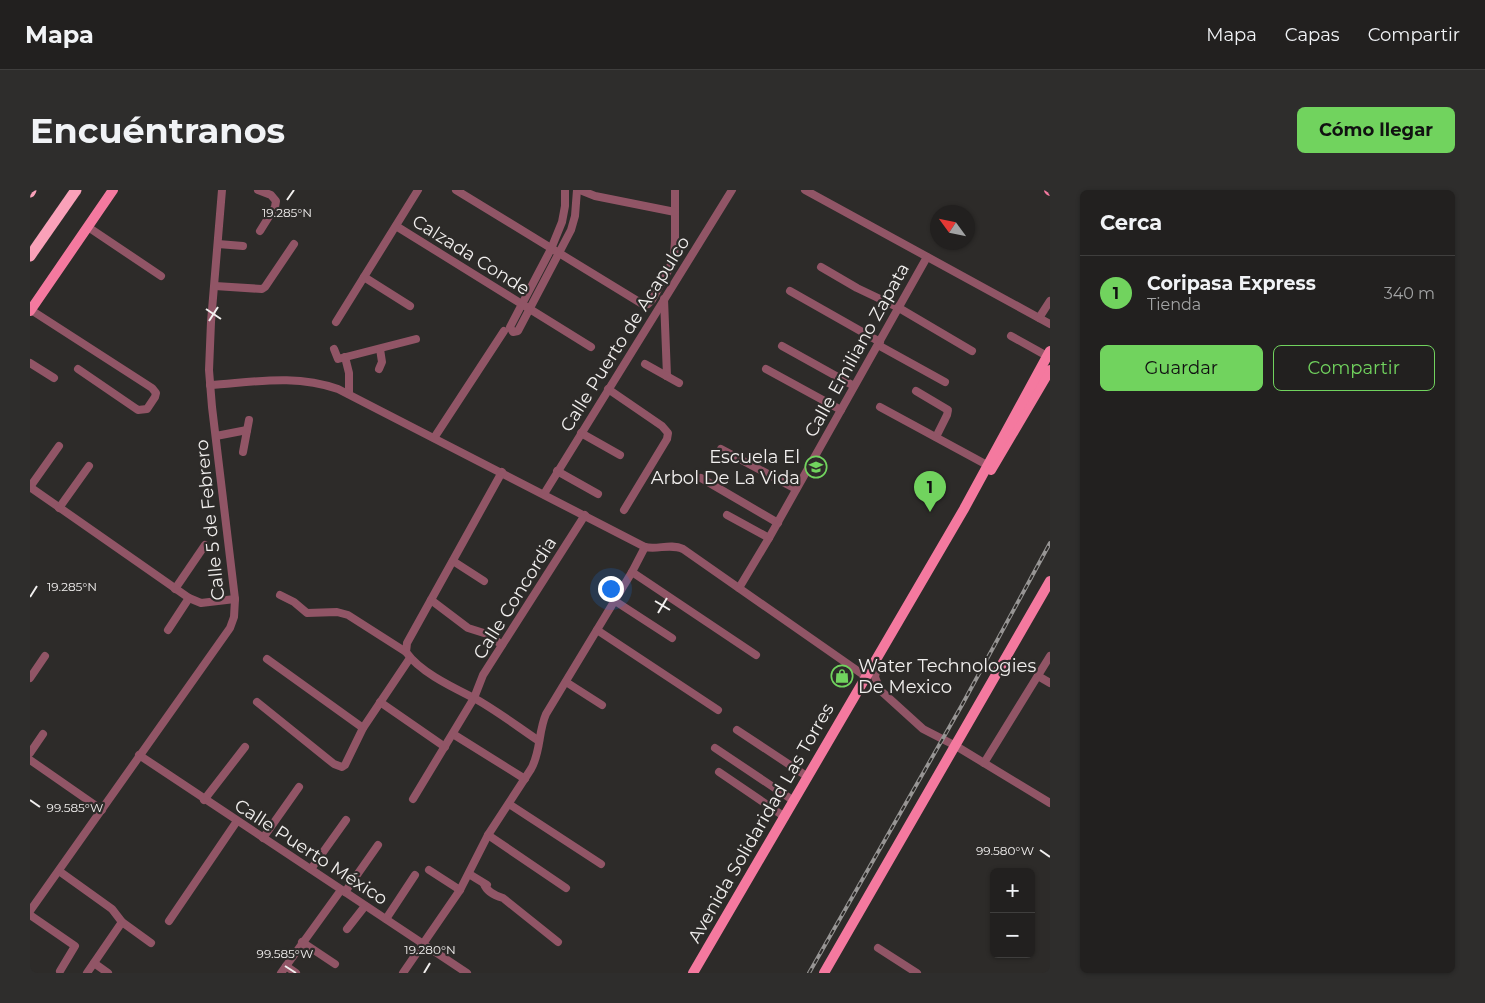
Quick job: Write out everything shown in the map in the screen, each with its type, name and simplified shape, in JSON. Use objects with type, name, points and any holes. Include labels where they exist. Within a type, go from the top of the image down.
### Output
[{"type":"highway","points":[[30,256],[76,190]]},
{"type":"main road","points":[[30,310],[113,190]]},
{"type":"main road","name":"Avenida Solidaridad Las Torres","points":[[964,509],[986,465],[1049,353]]},
{"type":"main road","name":"Avenida Solidaridad Las Torres","points":[[693,973],[865,676],[964,509],[1009,442],[1050,370]]},
{"type":"main road","points":[[824,973],[1050,581]]},
{"type":"street","name":"Calle 5 de Febrero","points":[[32,905],[59,871],[230,628],[234,616],[235,599],[210,385],[209,355],[222,190]]},
{"type":"street","points":[[258,190],[271,194],[276,201],[275,207],[260,232]]},
{"type":"street","points":[[336,322],[418,190]]},
{"type":"street","points":[[456,190],[640,304],[646,305],[652,300],[673,262],[676,241],[675,190]]},
{"type":"street","points":[[468,190],[470,198]]},
{"type":"street","points":[[565,190],[564,214],[551,248],[510,327],[514,332],[518,330],[530,309],[574,222],[579,190],[595,196],[675,212]]},
{"type":"street","name":"Calle Puerto de Acapulco","points":[[544,494],[732,190]]},
{"type":"street","points":[[805,190],[1050,324]]},
{"type":"street","name":"Calzada Conde","points":[[396,226],[591,347]]},
{"type":"street","points":[[88,227],[161,276]]},
{"type":"street","points":[[218,244],[243,246]]},
{"type":"street","points":[[215,286],[265,287],[294,244]]},
{"type":"street","name":"Calle Emiliano Zapata","points":[[739,588],[770,538],[927,257]]},
{"type":"street","points":[[821,267],[857,288],[899,308],[972,351]]},
{"type":"street","points":[[364,277],[410,306]]},
{"type":"street","points":[[790,291],[945,382]]},
{"type":"street","points":[[664,300],[667,376]]},
{"type":"street","points":[[1039,318],[1050,301]]},
{"type":"street","points":[[30,310],[152,388],[156,393],[155,397],[147,409],[138,410],[78,369]]},
{"type":"street","points":[[434,438],[504,331]]},
{"type":"street","points":[[1011,336],[1049,353]]},
{"type":"street","points":[[334,349],[338,358],[416,339]]},
{"type":"street","points":[[782,346],[854,386]]},
{"type":"street","points":[[379,369],[382,362],[380,349]]},
{"type":"street","points":[[346,357],[349,394]]},
{"type":"street","points":[[30,363],[54,378]]},
{"type":"street","points":[[645,364],[679,383]]},
{"type":"street","points":[[766,368],[841,410]]},
{"type":"street","points":[[210,385],[284,379],[324,384],[349,394],[645,547],[679,547],[865,676]]},
{"type":"street","points":[[916,391],[948,410],[936,437]]},
{"type":"street","points":[[607,392],[662,426],[668,433],[667,439],[624,510]]},
{"type":"street","points":[[880,407],[986,465]]},
{"type":"street","points":[[243,452],[249,420]]},
{"type":"street","points":[[440,428],[445,435],[445,444]]},
{"type":"street","points":[[216,436],[247,430]]},
{"type":"street","points":[[581,434],[620,456]]},
{"type":"street","points":[[60,446],[30,487],[189,598],[201,603],[235,599]]},
{"type":"street","points":[[721,449],[796,490]]},
{"type":"street","points":[[60,508],[89,466]]},
{"type":"street","points":[[558,471],[598,494]]},
{"type":"street","points":[[257,702],[339,767],[345,765],[364,728],[408,655],[407,643],[502,472]]},
{"type":"street","points":[[701,478],[778,523]]},
{"type":"street","name":"Calle Concordia","points":[[412,799],[446,747],[474,698],[480,681],[584,515]]},
{"type":"street","points":[[728,515],[770,538]]},
{"type":"street","points":[[175,589],[205,545]]},
{"type":"street","points":[[403,973],[460,890],[488,835],[525,779],[536,759],[543,721],[645,547]]},
{"type":"street","points":[[452,561],[484,581]]},
{"type":"street","points":[[632,572],[756,655]]},
{"type":"street","points":[[280,595],[294,602],[307,612],[337,612],[348,615],[408,655],[448,685],[474,698],[539,741]]},
{"type":"street","points":[[168,630],[189,598]]},
{"type":"street","points":[[431,600],[468,628],[487,634],[502,645]]},
{"type":"street","points":[[615,601],[672,638]]},
{"type":"street","points":[[597,630],[718,710]]},
{"type":"street","points":[[883,646],[876,677],[880,690],[923,729],[956,746],[1050,803]]},
{"type":"street","points":[[30,678],[45,656]]},
{"type":"street","points":[[984,763],[1050,656]]},
{"type":"street","points":[[267,659],[364,728]]},
{"type":"street","points":[[1038,676],[1050,683]]},
{"type":"street","points":[[566,682],[602,705]]},
{"type":"street","points":[[380,702],[446,747]]},
{"type":"street","points":[[737,730],[808,777]]},
{"type":"street","points":[[30,753],[43,734]]},
{"type":"street","points":[[453,734],[525,779]]},
{"type":"street","points":[[204,800],[246,747]]},
{"type":"street","points":[[715,748],[794,801]]},
{"type":"street","name":"Calle Puerto México","points":[[139,755],[467,973]]},
{"type":"street","points":[[30,760],[102,810]]},
{"type":"street","points":[[719,772],[785,816]]},
{"type":"street","points":[[263,838],[299,787]]},
{"type":"street","points":[[509,804],[601,864]]},
{"type":"street","points":[[311,870],[346,820]]},
{"type":"street","points":[[169,921],[237,821]]},
{"type":"street","points":[[488,835],[566,888]]},
{"type":"street","points":[[281,973],[302,942],[378,845]]},
{"type":"street","points":[[429,870],[460,890]]},
{"type":"street","points":[[59,871],[112,909],[122,922],[151,943]]},
{"type":"street","points":[[469,874],[495,889],[503,898],[558,942]]},
{"type":"street","points":[[386,919],[415,875]]},
{"type":"street","points":[[347,930],[365,906]]},
{"type":"street","points":[[30,915],[75,946],[60,971]]},
{"type":"street","points":[[87,973],[122,922]]},
{"type":"street","points":[[302,942],[335,964]]},
{"type":"street","points":[[878,948],[917,973]]},
{"type":"street","points":[[94,963],[108,973]]},
{"type":"street","points":[[286,966],[296,973]]},
{"type":"railway","points":[[809,973],[962,705],[1050,543]]},
{"type":"place","name":"Escuela El Arbol De La Vida","points":[[816,467]]},
{"type":"place","name":"Coripasa Express","points":[[930,512]]},
{"type":"place","name":"Water Technologies De Mexico","points":[[842,676]]}]
